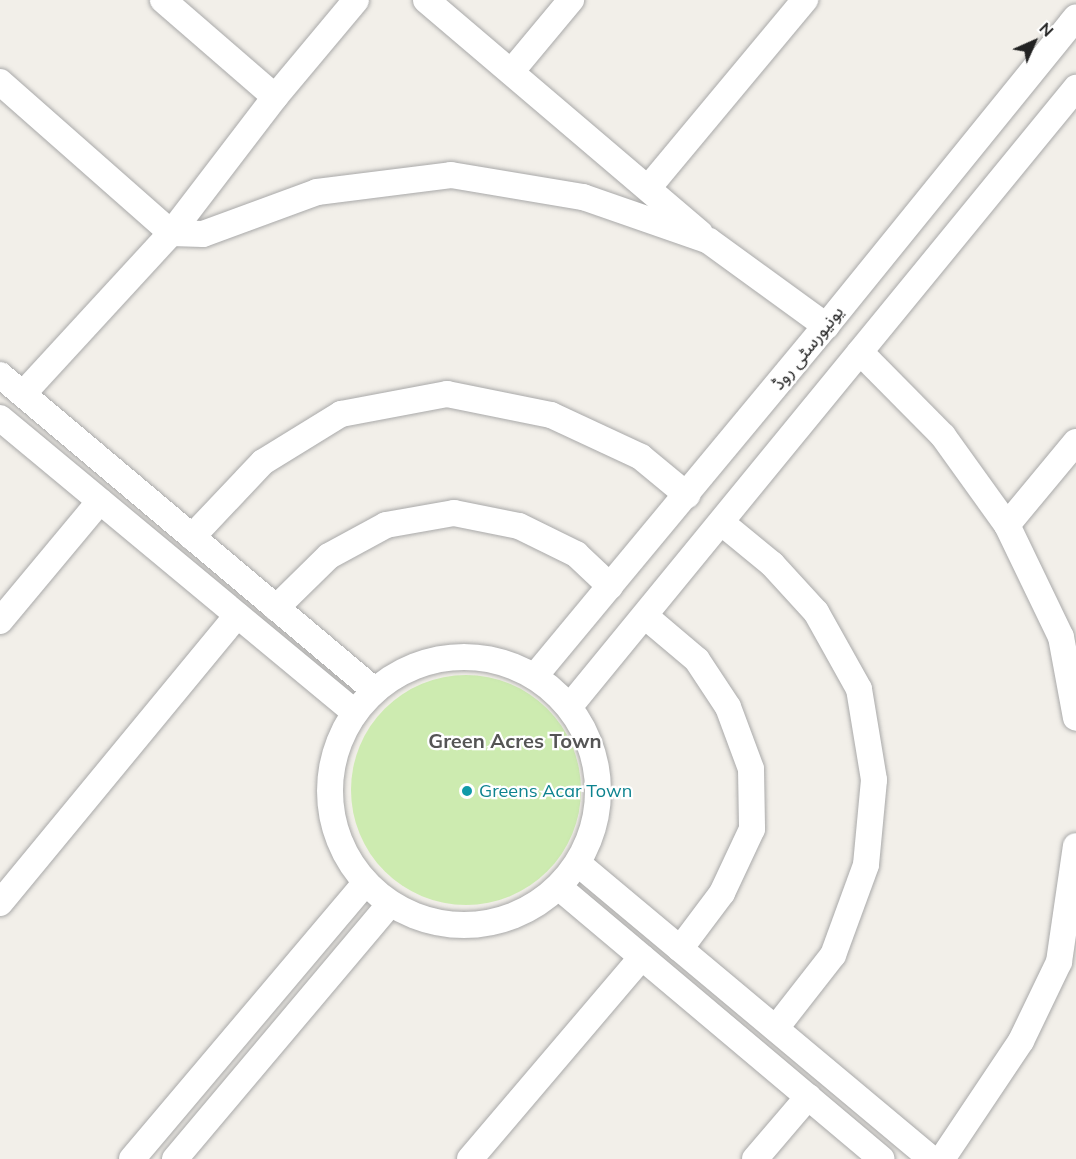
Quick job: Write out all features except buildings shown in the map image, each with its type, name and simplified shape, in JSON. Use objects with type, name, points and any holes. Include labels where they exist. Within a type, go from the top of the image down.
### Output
[{"type":"street","points":[[163,0],[275,97]]},
{"type":"street","points":[[23,394],[171,233],[275,97],[356,0]]},
{"type":"street","points":[[426,0],[650,187],[709,241],[826,326]]},
{"type":"street","points":[[511,72],[571,0]]},
{"type":"street","points":[[650,187],[805,0]]},
{"type":"street","name":"یونیورسٹی روڈ","points":[[535,676],[826,326],[1076,17]]},
{"type":"street","points":[[0,82],[171,233],[203,234],[317,192],[451,175],[583,197],[709,241]]},
{"type":"street","points":[[570,706],[1076,88]]},
{"type":"street","points":[[860,352],[943,436],[1007,525],[1061,637],[1076,718]]},
{"type":"street","points":[[0,375],[374,690]]},
{"type":"street","points":[[192,537],[263,462],[341,414],[447,394],[551,416],[641,457],[687,495]]},
{"type":"street","points":[[0,418],[354,712]]},
{"type":"street","points":[[1007,525],[1076,442]]},
{"type":"street","points":[[0,621],[100,501]]},
{"type":"street","points":[[276,608],[329,556],[386,525],[454,513],[519,526],[576,554],[609,586]]},
{"type":"street","points":[[722,523],[772,564],[816,612],[859,689],[873,780],[866,865],[833,955],[776,1028]]},
{"type":"street","points":[[0,903],[237,615]]},
{"type":"street","points":[[645,616],[697,660],[728,707],[751,768],[752,829],[722,893],[680,949]]},
{"type":"street","points":[[469,656],[503,662],[535,676],[570,706],[592,746],[600,792],[582,866],[561,889],[535,908],[492,924],[446,925],[390,904],[365,883],[340,844],[329,800],[334,754],[354,712],[374,690],[402,670],[435,659],[469,656]]},
{"type":"street","points":[[942,1159],[1067,969],[1076,846]]},
{"type":"street","points":[[582,866],[932,1159]]},
{"type":"street","points":[[132,1159],[365,883]]},
{"type":"street","points":[[561,889],[882,1159]]},
{"type":"street","points":[[175,1159],[390,904]]},
{"type":"street","points":[[470,1159],[642,957]]},
{"type":"street","points":[[755,1159],[808,1097]]},
{"type":"green space","points":[[455,675],[477,675],[510,683],[530,694],[548,708],[562,726],[573,746],[579,767],[581,790],[579,813],[573,834],[562,854],[548,872],[530,886],[510,897],[477,905],[455,905],[422,897],[402,886],[384,872],[370,854],[359,834],[351,801],[351,779],[359,746],[370,726],[384,708],[402,694],[422,683]]},
{"type":"place","name":"Greens Acar Town","points":[[467,791]]},
{"type":"district","name":"Green Acres Town","points":[[515,740]]}]
